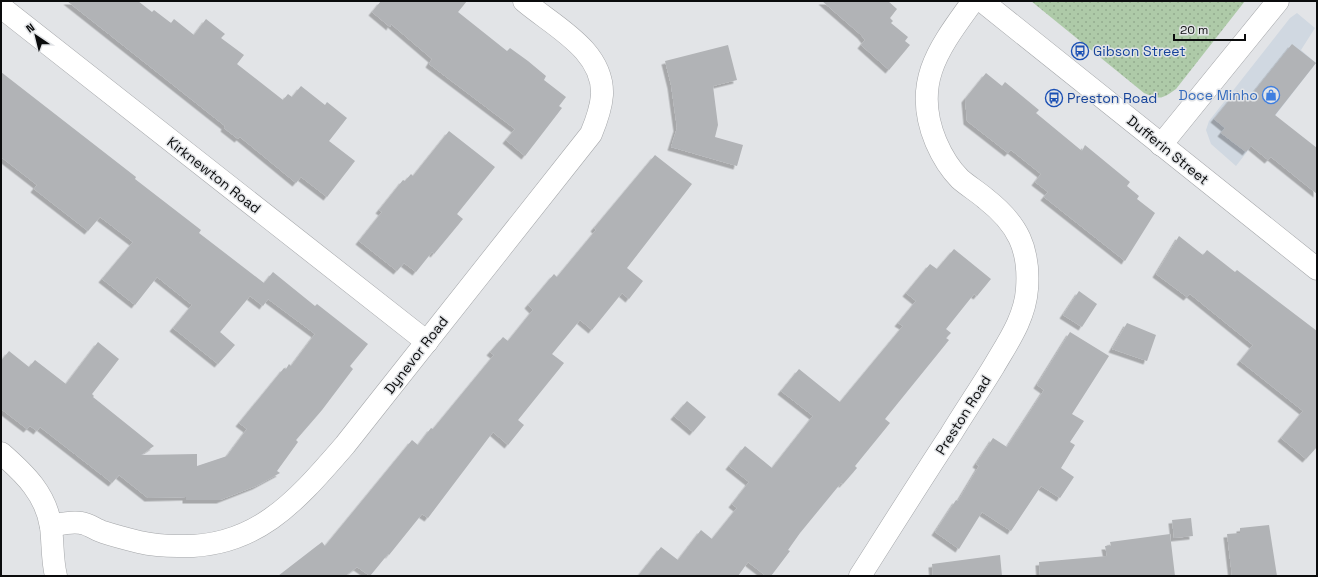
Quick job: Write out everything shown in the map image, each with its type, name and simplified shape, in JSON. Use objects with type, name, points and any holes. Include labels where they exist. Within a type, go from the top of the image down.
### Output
[{"type":"street","name":"Dynevor Road","points":[[51,526],[68,522],[82,523],[117,536],[152,545],[196,547],[220,543],[247,534],[289,506],[313,481],[345,444],[427,342],[591,134],[602,94],[597,70],[590,56],[580,45],[524,1]]},
{"type":"street","name":"Preston Road","points":[[860,576],[979,390],[1017,327],[1024,311],[1028,275],[1027,259],[1022,242],[1014,226],[1001,211],[960,180],[952,170],[944,159],[935,139],[929,116],[927,89],[930,72],[936,57],[952,30],[973,1]]},
{"type":"street","name":"Dufferin Street","points":[[982,1],[1317,269]]},
{"type":"street","points":[[1161,145],[1278,1]]},
{"type":"street","name":"Kirknewton Road","points":[[1,7],[427,342]]},
{"type":"street","points":[[1,453],[22,471],[40,493],[51,526],[53,574]]},
{"type":"shaded area","points":[[1297,13],[1315,28],[1301,50],[1316,63],[1236,166],[1211,144],[1206,130],[1209,121],[1290,18]]},
{"type":"green space","points":[[1031,1],[1245,1],[1176,89],[1164,97],[1154,97],[1144,93]]},
{"type":"building","points":[[67,1],[138,1],[152,12],[154,10],[171,23],[174,19],[194,35],[206,19],[225,34],[221,38],[244,55],[237,64],[283,100],[288,94],[292,97],[301,86],[325,105],[327,102],[347,118],[329,141],[355,161],[327,197],[301,177],[296,183],[240,137],[238,139],[224,128],[225,126]]},
{"type":"building","points":[[381,1],[467,1],[458,12],[507,51],[510,48],[528,61],[546,76],[544,80],[566,97],[559,106],[562,108],[525,156],[506,140],[515,129],[429,64],[432,59],[391,24],[390,27],[372,12]]},
{"type":"building","points":[[822,1],[888,1],[897,9],[890,18],[893,21],[891,23],[908,37],[905,41],[910,45],[889,70],[861,45],[865,40],[861,35]]},
{"type":"building","name":"Doce Minho","points":[[1292,44],[1316,63],[1275,115],[1317,148],[1317,194],[1271,157],[1268,160],[1251,146],[1246,152],[1221,133],[1225,128],[1214,119],[1237,91],[1248,99]]},
{"type":"building","points":[[728,45],[737,80],[713,86],[718,125],[715,137],[743,145],[737,166],[671,147],[677,128],[671,85],[665,61]]},
{"type":"building","points":[[1,72],[136,177],[135,179],[201,230],[199,233],[264,283],[273,272],[315,306],[317,304],[368,344],[350,366],[353,369],[322,410],[296,440],[298,442],[277,471],[280,473],[256,486],[220,500],[186,500],[186,497],[148,498],[119,475],[112,483],[40,427],[37,431],[30,426],[27,429],[1,409],[1,361],[9,351],[29,367],[35,360],[66,384],[98,342],[119,359],[92,394],[94,396],[93,397],[154,446],[141,455],[197,454],[197,466],[227,456],[247,429],[239,423],[284,368],[286,369],[289,364],[291,366],[315,334],[268,299],[263,306],[250,296],[220,332],[235,345],[218,364],[173,328],[192,305],[157,277],[135,305],[102,279],[133,242],[100,217],[88,231],[34,189],[37,185],[1,157]]},
{"type":"building","points":[[986,73],[1002,86],[1005,82],[1039,110],[1036,113],[1082,151],[1085,145],[1130,182],[1127,186],[1139,196],[1137,199],[1155,213],[1125,261],[1044,197],[1048,192],[1035,182],[1041,174],[1011,150],[1008,153],[967,121],[965,99]]},
{"type":"building","points":[[449,131],[495,167],[457,214],[463,219],[434,254],[432,252],[416,272],[404,263],[397,271],[359,241],[382,212],[379,210],[403,180],[405,181],[411,174],[413,176]]},
{"type":"building","points":[[655,155],[692,184],[627,268],[643,281],[629,299],[622,293],[592,330],[580,320],[552,354],[564,363],[518,420],[524,425],[508,445],[493,432],[428,518],[422,514],[370,576],[357,567],[345,576],[278,576],[322,542],[325,546],[412,440],[418,445],[431,428],[433,429],[494,355],[490,352],[503,337],[508,341],[533,310],[528,305],[554,274],[557,277],[596,230],[594,228]]},
{"type":"building","points":[[1179,236],[1203,255],[1207,250],[1235,272],[1237,270],[1317,331],[1317,447],[1306,459],[1281,438],[1303,411],[1240,361],[1253,345],[1190,294],[1187,297],[1156,274]]},
{"type":"building","points":[[954,249],[991,279],[977,296],[974,294],[946,329],[951,333],[946,338],[949,340],[885,419],[890,423],[855,466],[857,468],[843,484],[841,483],[800,533],[788,550],[790,551],[771,576],[766,576],[748,562],[738,576],[638,576],[661,547],[678,560],[701,530],[712,539],[737,508],[732,504],[749,482],[729,466],[745,446],[772,468],[813,416],[781,391],[799,369],[840,402],[903,326],[898,323],[916,301],[906,293],[930,264],[937,269]]},
{"type":"building","points":[[1079,291],[1097,304],[1082,327],[1063,315]]},
{"type":"building","points":[[1127,323],[1156,335],[1147,361],[1112,349]]},
{"type":"building","points":[[1070,332],[1109,356],[1072,414],[1084,421],[1070,442],[1075,445],[1061,468],[1074,477],[1060,498],[1041,486],[1011,531],[982,512],[959,549],[935,532],[956,500],[958,501],[979,466],[976,464],[993,438],[1007,447],[1044,390],[1037,385]]},
{"type":"building","points":[[687,401],[706,417],[693,432],[674,416]]},
{"type":"building","points":[[1191,518],[1193,536],[1174,538],[1172,520]]},
{"type":"building","points":[[1269,525],[1277,576],[1232,576],[1227,534],[1240,533],[1240,528]]},
{"type":"building","points":[[1170,534],[1175,576],[1040,576],[1039,562],[1107,556],[1105,546],[1111,546],[1110,542]]},
{"type":"building","points":[[1000,555],[1002,576],[933,576],[932,564]]},
{"type":"place","name":"Gibson Street","points":[[1080,51]]},
{"type":"place","name":"Doce Minho","points":[[1271,95]]},
{"type":"place","name":"Preston Road","points":[[1054,98]]}]
